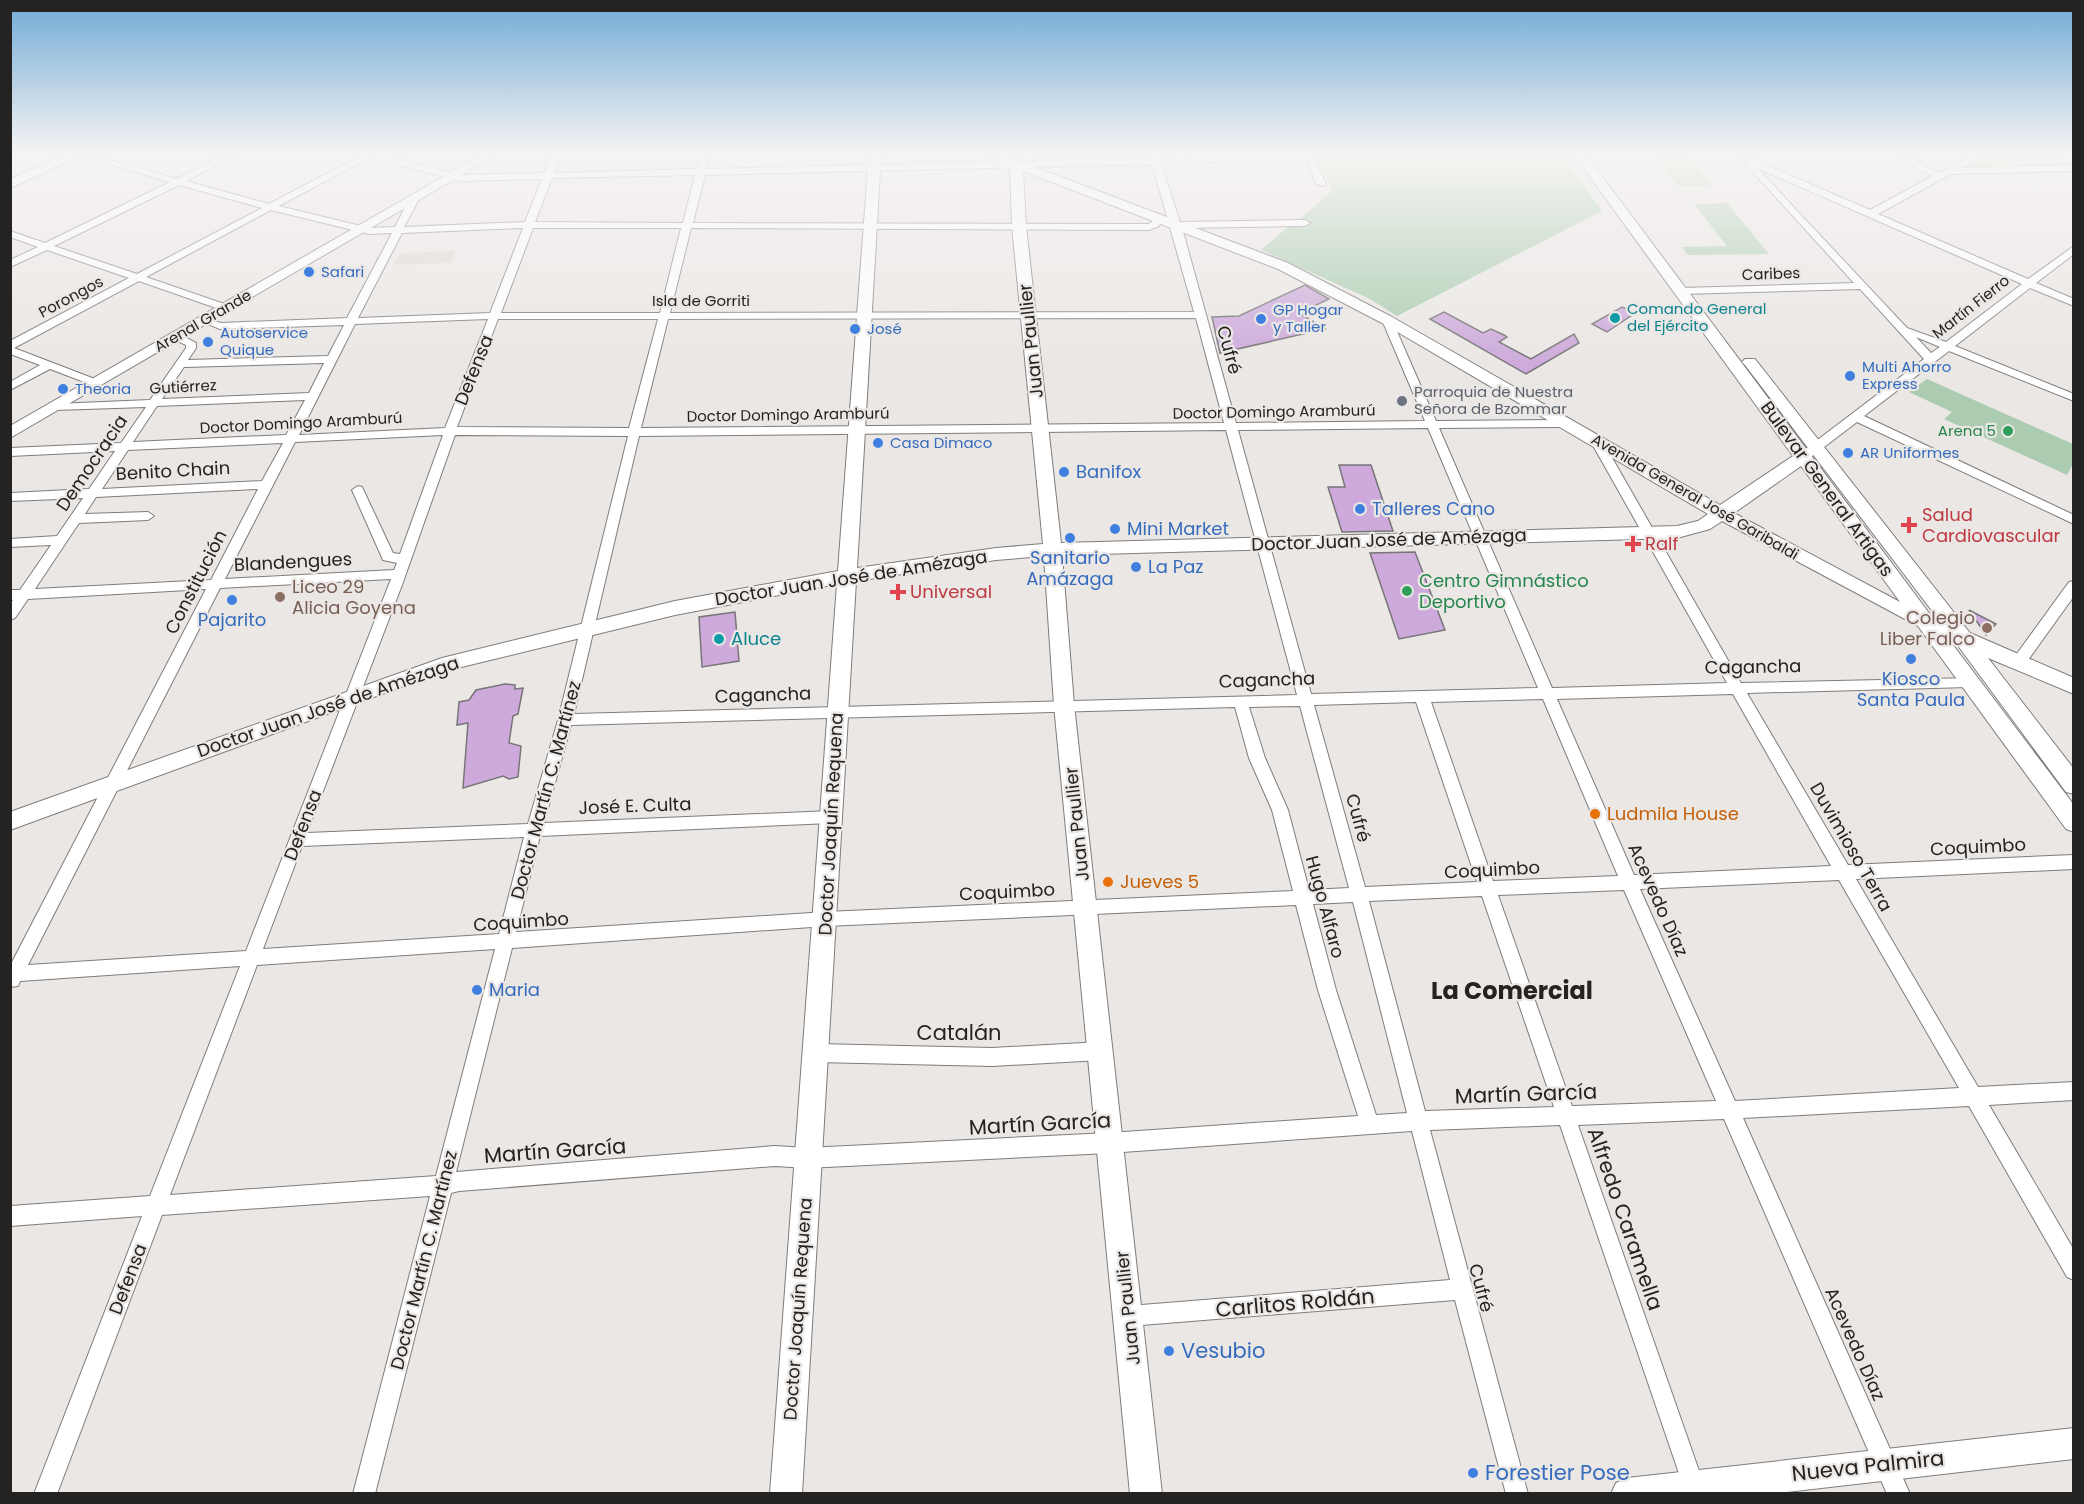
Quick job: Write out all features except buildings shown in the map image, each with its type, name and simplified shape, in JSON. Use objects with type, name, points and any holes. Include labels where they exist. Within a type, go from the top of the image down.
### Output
[{"type":"street","points":[[10,264],[91,225]]},
{"type":"street","name":"Porongos","points":[[10,348],[236,225]]},
{"type":"street","points":[[337,225],[359,231],[526,225]]},
{"type":"street","name":"Arenal Grande","points":[[10,433],[177,337],[204,331],[226,308],[369,225]]},
{"type":"street","name":"Constitución","points":[[13,978],[400,225]]},
{"type":"street","name":"Defensa","points":[[45,1494],[252,960],[399,574],[450,431],[530,225]]},
{"type":"street","name":"Doctor Martín C. Martínez","points":[[364,1494],[534,829],[565,720],[618,492],[687,225]]},
{"type":"street","points":[[721,225],[1046,225]]},
{"type":"street","name":"Avenida General José Garibaldi","points":[[1164,225],[1177,229],[1206,231],[1282,266],[1387,320],[1722,514],[1923,621],[2073,687]]},
{"type":"street","name":"Cufré","points":[[1176,225],[1229,428],[1359,895],[1461,1289],[1517,1494]]},
{"type":"street","points":[[1206,231],[1278,225]]},
{"type":"street","name":"Bulevar General Artigas","points":[[1636,225],[1818,446],[2073,785]]},
{"type":"street","name":"Bulevar General Artigas","points":[[1642,225],[1803,457],[2073,823]]},
{"type":"street","points":[[1806,225],[1930,359]]},
{"type":"street","points":[[1895,225],[2073,303]]},
{"type":"street","name":"Doctor Joaquín Requena","points":[[786,1494],[871,226]]},
{"type":"street","name":"Juan Paullier","points":[[1019,226],[1053,549],[1064,705],[1146,1494]]},
{"type":"street","points":[[10,234],[226,308]]},
{"type":"street","name":"Martín Fierro","points":[[1803,457],[2073,249]]},
{"type":"street","name":"Caribes","points":[[1688,291],[1863,286]]},
{"type":"street","name":"Isla de Gorriti","points":[[220,326],[495,316],[1200,315]]},
{"type":"street","name":"Acevedo Díaz","points":[[1387,320],[1429,424],[1629,883],[1899,1494]]},
{"type":"street","points":[[1897,322],[1916,335],[2073,398]]},
{"type":"street","name":"Democracia","points":[[10,615],[17,595],[61,540],[191,348],[204,331],[220,326]]},
{"type":"street","points":[[177,337],[191,343],[191,348]]},
{"type":"street","points":[[10,348],[96,383]]},
{"type":"street","points":[[180,364],[332,359]]},
{"type":"street","points":[[10,387],[49,365]]},
{"type":"street","name":"Gutiérrez","points":[[55,407],[313,396]]},
{"type":"street","points":[[1854,416],[2073,520]]},
{"type":"street","name":"Doctor Domingo Aramburú","points":[[10,452],[450,431],[1229,428],[1565,423]]},
{"type":"street","name":"Duvimioso Terra","points":[[1597,442],[1647,533],[2073,1270]]},
{"type":"street","points":[[1803,457],[1818,462],[1845,496],[1869,513]]},
{"type":"street","name":"Doctor Juan José de Amézaga","points":[[10,821],[352,695],[442,665],[675,608],[848,576],[996,554],[1053,549],[1690,530],[1722,514],[1803,457]]},
{"type":"street","name":"Benito Chain","points":[[10,497],[266,485]]},
{"type":"street","points":[[358,490],[388,556],[404,559]]},
{"type":"street","points":[[75,519],[148,516]]},
{"type":"street","points":[[10,543],[61,540]]},
{"type":"street","points":[[1869,546],[1893,545]]},
{"type":"street","points":[[1884,565],[1902,577],[1934,619],[1963,639]]},
{"type":"street","name":"Blandengues","points":[[17,595],[399,574]]},
{"type":"street","points":[[2018,663],[2073,585]]},
{"type":"street","points":[[1923,621],[1954,643],[2045,762],[2073,785]]},
{"type":"street","name":"Cagancha","points":[[565,720],[1421,695],[1969,682]]},
{"type":"street","name":"Alfredo Caramella","points":[[1421,695],[1693,1485]]},
{"type":"street","name":"Hugo Alfaro","points":[[1240,701],[1257,758],[1280,810],[1327,990],[1370,1125]]},
{"type":"street","name":"José E. Culta","points":[[297,840],[831,817]]},
{"type":"street","name":"Coquimbo","points":[[13,978],[826,919],[2073,862]]},
{"type":"street","name":"Catalán","points":[[816,1053],[992,1057],[1101,1051]]},
{"type":"street","name":"Martín García","points":[[10,1216],[158,1203],[443,1185],[459,1181],[775,1156],[807,1158],[1110,1143],[1419,1121],[1729,1110],[2073,1091]]},
{"type":"street","name":"Carlitos Roldán","points":[[1129,1316],[1461,1289]]},
{"type":"street","name":"Nueva Palmira","points":[[1627,1494],[2073,1443]]},
{"type":"shaded area","points":[[456,251],[450,263],[394,265],[400,253]]},
{"type":"green space","points":[[1574,225],[1397,316],[1370,299],[1261,250],[1289,226]]},
{"type":"green space","points":[[1711,225],[1745,225],[1769,254],[1688,255],[1682,247],[1727,246]]},
{"type":"green space","name":"Arena 5","points":[[1927,379],[2073,444],[2073,464],[2067,475],[1944,419],[1952,412],[1909,392]]},
{"type":"place","name":"Safari","points":[[309,272]]},
{"type":"place","name":"Comando General del Ejército","points":[[1615,318]]},
{"type":"place","name":"GP Hogar y Taller","points":[[1261,319]]},
{"type":"place","name":"José","points":[[855,329]]},
{"type":"place","name":"Autoservice Quique","points":[[208,342]]},
{"type":"place","name":"Multi Ahorro Express","points":[[1850,376]]},
{"type":"place","name":"Theoria","points":[[63,389]]},
{"type":"place","name":"Parroquia de Nuestra Señora de Bzommar","points":[[1402,401]]},
{"type":"place","name":"Arena 5","points":[[2008,431]]},
{"type":"place","name":"Casa Dimaco","points":[[878,443]]},
{"type":"place","name":"AR Uniformes","points":[[1848,453]]},
{"type":"place","name":"Banifox","points":[[1064,472]]},
{"type":"place","name":"Talleres Cano","points":[[1360,509]]},
{"type":"place","name":"Salud Cardiovascular","points":[[1909,525]]},
{"type":"place","name":"Mini Market","points":[[1115,529]]},
{"type":"place","name":"Sanitario Amázaga","points":[[1070,538]]},
{"type":"place","name":"Ralf","points":[[1633,544]]},
{"type":"place","name":"La Paz","points":[[1136,567]]},
{"type":"place","name":"Centro Gimnástico Deportivo","points":[[1407,591]]},
{"type":"place","name":"Universal","points":[[898,592]]},
{"type":"place","name":"Liceo 29 Alicia Goyena","points":[[280,597]]},
{"type":"place","name":"Pajarito","points":[[232,600]]},
{"type":"place","name":"Colegio Liber Falco","points":[[1987,628]]},
{"type":"place","name":"Aluce","points":[[719,639]]},
{"type":"place","name":"Kiosco Santa Paula","points":[[1911,659]]},
{"type":"place","name":"Ludmila House","points":[[1595,814]]},
{"type":"place","name":"Jueves 5","points":[[1108,882]]},
{"type":"place","name":"Maria","points":[[477,990]]},
{"type":"place","name":"Vesubio","points":[[1169,1351]]},
{"type":"place","name":"Forestier Pose","points":[[1473,1473]]},
{"type":"district","name":"La Comercial","points":[[1512,991]]}]
